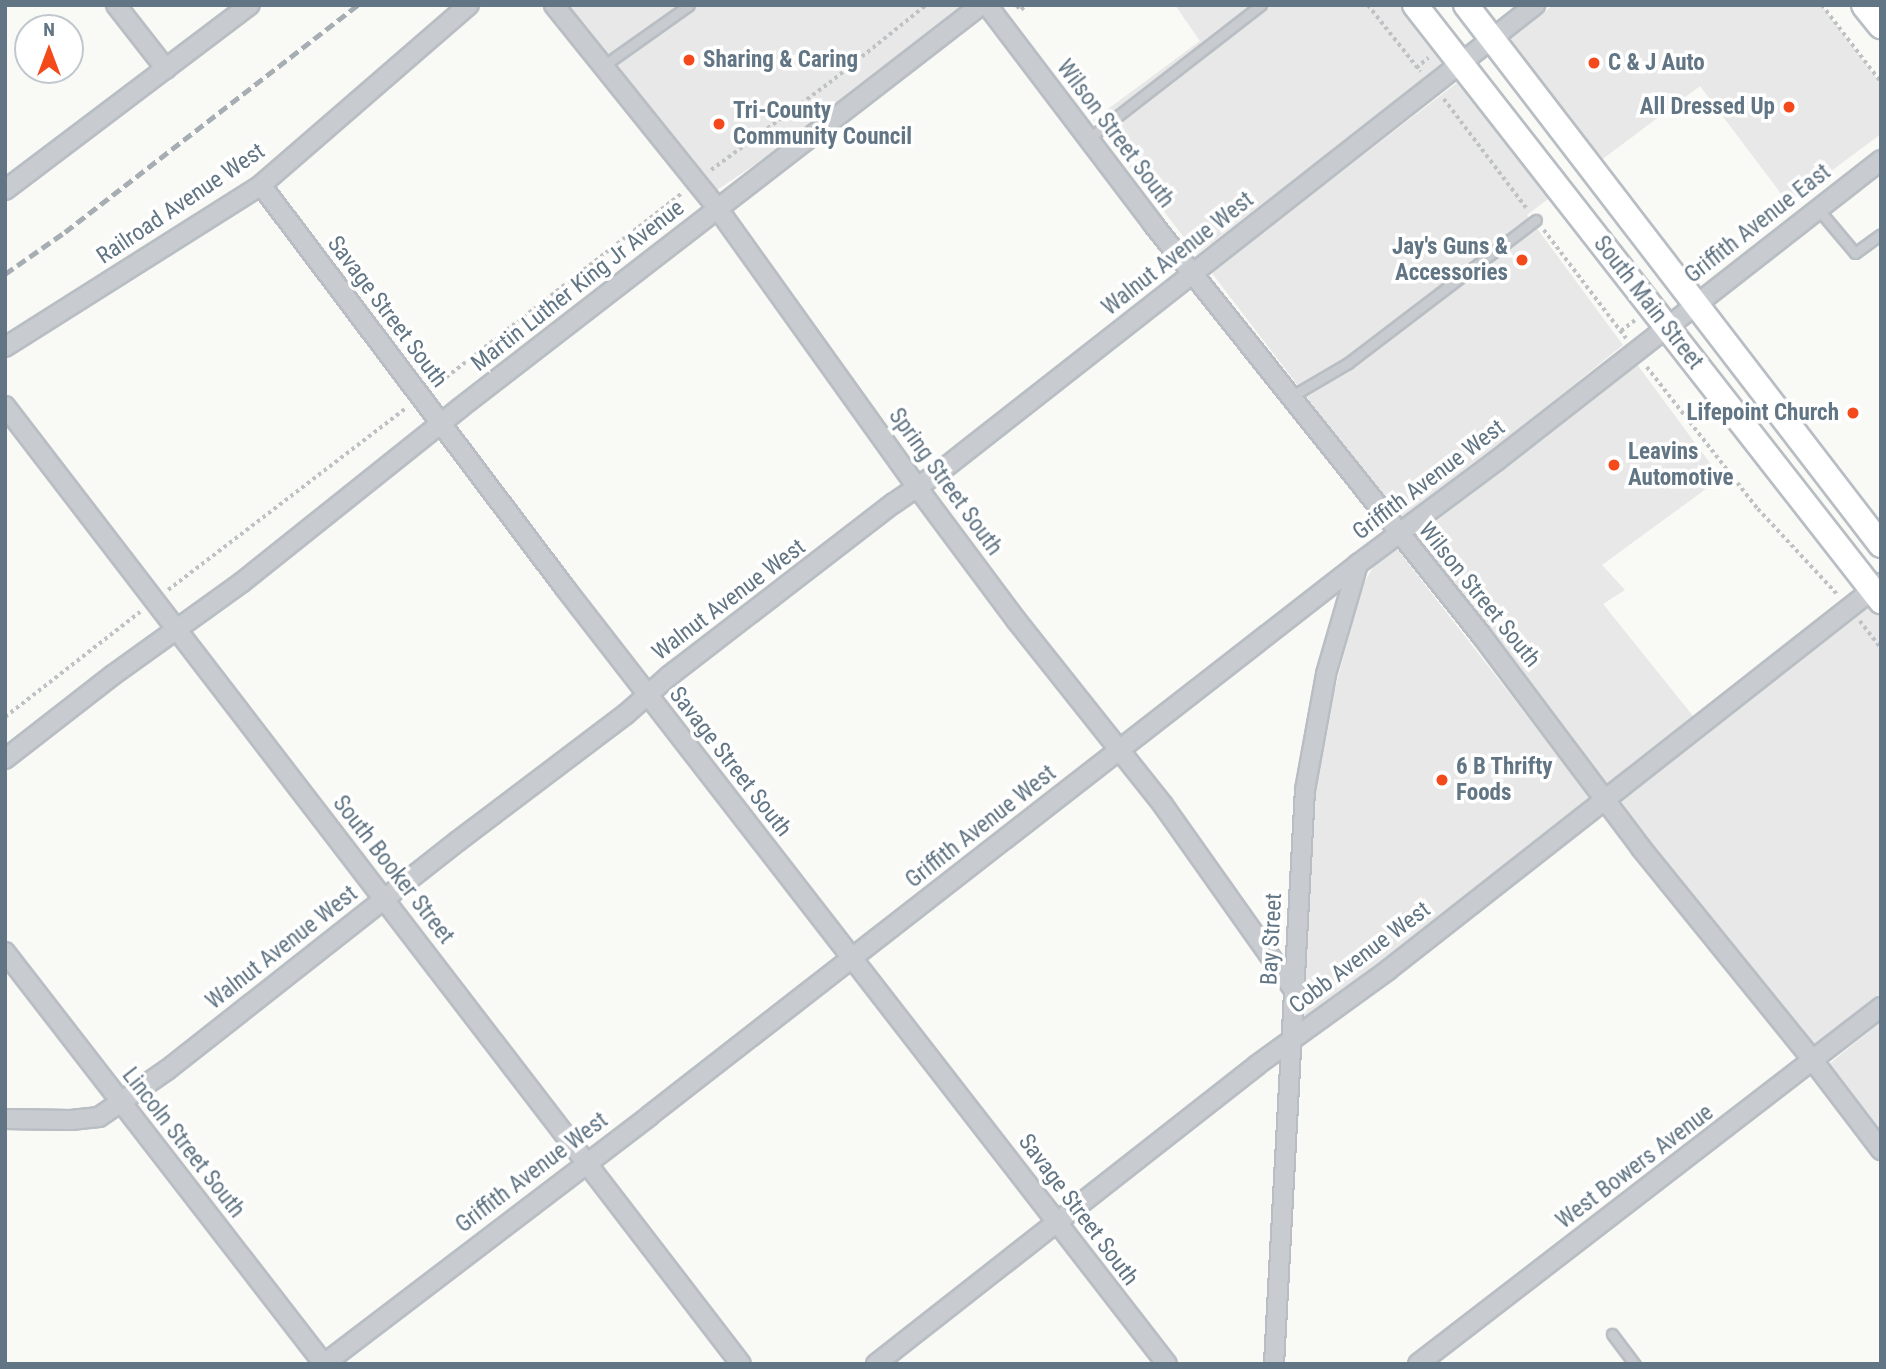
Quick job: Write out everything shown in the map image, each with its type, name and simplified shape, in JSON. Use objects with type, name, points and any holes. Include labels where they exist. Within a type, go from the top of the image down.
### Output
[{"type":"main road","points":[[1866,5],[1881,25]]},
{"type":"street","points":[[116,5],[166,69]]},
{"type":"street","points":[[5,190],[250,5]]},
{"type":"street","name":"Railroad Avenue West","points":[[5,347],[261,185],[469,5]]},
{"type":"street","name":"Spring Street South","points":[[554,5],[718,209],[917,487],[1016,620],[1120,750],[1294,990]]},
{"type":"street","name":"Martin Luther King Jr Avenue","points":[[5,759],[241,583],[981,5]]},
{"type":"street","name":"Wilson Street South","points":[[987,5],[1192,273],[1482,636],[1641,848],[1814,1062],[1881,1150]]},
{"type":"street","name":"South Main Street","points":[[1415,5],[1463,63],[1665,327],[1878,591]]},
{"type":"street","name":"South Main Street","points":[[1466,5],[1881,545]]},
{"type":"street","name":"Walnut Avenue West","points":[[5,1119],[72,1120],[99,1117],[121,1104],[1535,5]]},
{"type":"street","name":"Griffith Avenue East","points":[[1665,327],[1881,160]]},
{"type":"street","name":"Savage Street South","points":[[261,185],[647,695],[1167,1364]]},
{"type":"street","name":"Griffith Avenue West","points":[[324,1364],[1665,327]]},
{"type":"street","name":"South Booker Street","points":[[5,406],[741,1364]]},
{"type":"street","name":"Bay Street","points":[[1274,1364],[1305,790],[1326,674],[1358,564]]},
{"type":"street","name":"Cobb Avenue West","points":[[876,1364],[1290,1041],[1388,970],[1851,608],[1878,591]]},
{"type":"street","name":"Lincoln Street South","points":[[5,951],[324,1364]]},
{"type":"street","name":"West Bowers Avenue","points":[[1418,1364],[1814,1062],[1881,1007]]},
{"type":"lane","points":[[603,66],[688,5]]},
{"type":"lane","points":[[1088,139],[1261,5]]},
{"type":"lane","points":[[1818,209],[1855,253],[1881,234]]},
{"type":"lane","points":[[1290,397],[1348,363],[1536,220]]},
{"type":"lane","points":[[1612,1334],[1635,1364]]},
{"type":"path","points":[[5,717],[420,398],[696,181],[829,83],[926,5]]},
{"type":"path","points":[[1017,6],[1021,10],[1025,5]]},
{"type":"path","points":[[1367,5],[1434,86],[1758,509],[1851,608],[1881,648]]},
{"type":"path","points":[[1822,5],[1881,82]]},
{"type":"shaded area","points":[[568,5],[963,5],[781,147],[717,190]]},
{"type":"shaded area","points":[[1175,5],[1402,5],[1447,61],[1197,254],[1093,120],[1200,41]]},
{"type":"shaded area","points":[[1553,5],[1821,5],[1881,84],[1881,134],[1788,203],[1700,86],[1600,161],[1508,41]]},
{"type":"shaded area","points":[[1462,79],[1552,196],[1527,215],[1623,345],[1490,452],[1400,519],[1211,272]]},
{"type":"shaded area","points":[[1636,363],[1721,478],[1602,565],[1625,590],[1603,604],[1693,716],[1607,784],[1414,536]]},
{"type":"shaded area","points":[[1397,549],[1590,797],[1383,960],[1302,1018],[1304,996],[1309,992],[1305,986],[1315,792],[1325,726],[1362,587],[1373,567]]},
{"type":"shaded area","points":[[1871,605],[1881,619],[1881,993],[1815,1046],[1648,840],[1621,801]]},
{"type":"shaded area","points":[[1881,1022],[1881,1132],[1829,1064]]},
{"type":"railway","points":[[5,274],[65,232],[358,5]]},
{"type":"place","name":"Sharing & Caring","points":[[689,60]]},
{"type":"place","name":"C & J Auto","points":[[1594,63]]},
{"type":"place","name":"All Dressed Up","points":[[1789,107]]},
{"type":"place","name":"Tri-County Community Council","points":[[719,124]]},
{"type":"place","name":"Jay's Guns & Accessories","points":[[1522,260]]},
{"type":"place","name":"Lifepoint Church","points":[[1853,413]]},
{"type":"place","name":"Leavins Automotive","points":[[1614,465]]},
{"type":"place","name":"6 B Thrifty Foods","points":[[1442,780]]}]
